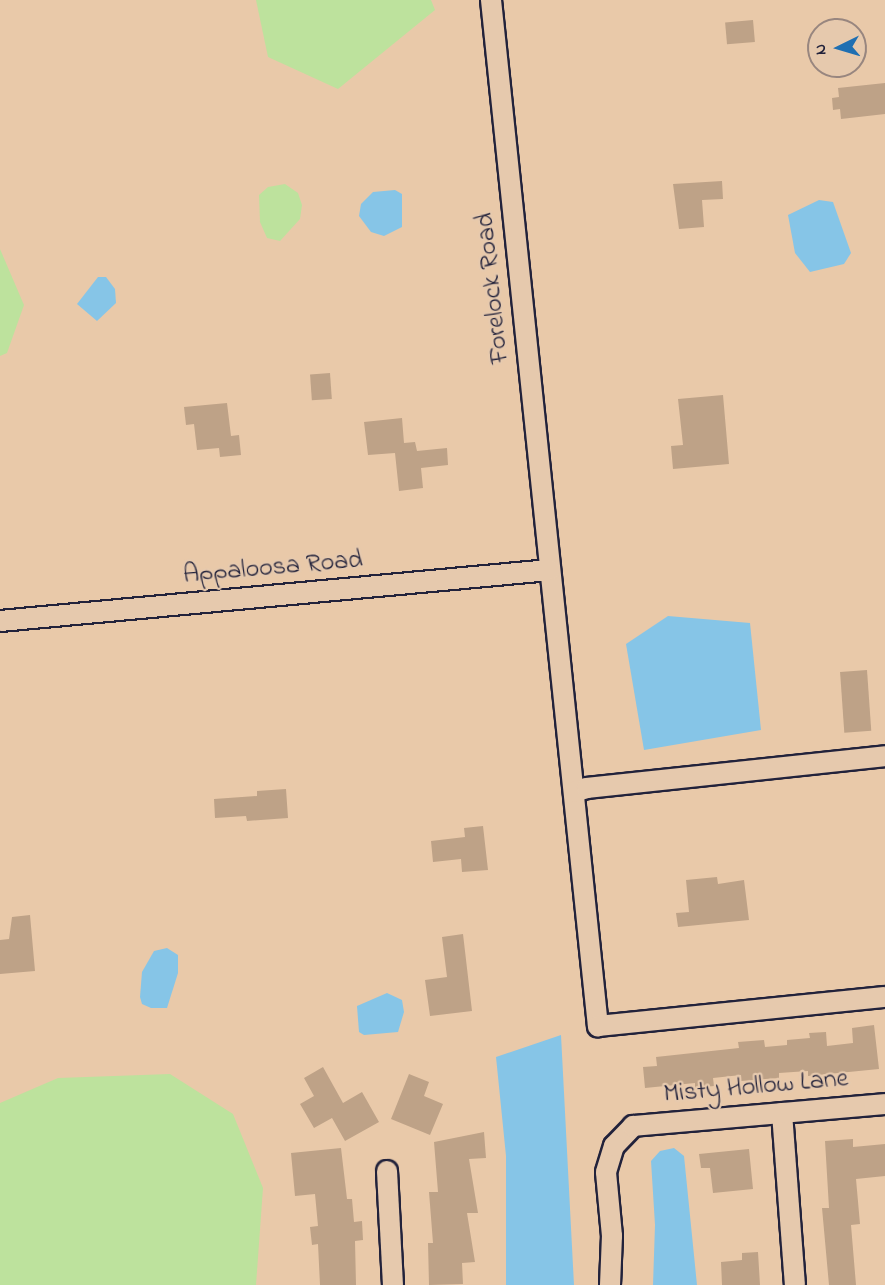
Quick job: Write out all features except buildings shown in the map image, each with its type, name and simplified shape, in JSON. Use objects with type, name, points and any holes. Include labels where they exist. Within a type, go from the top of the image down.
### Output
[{"type":"street","name":"Forelock Road","points":[[491,0],[598,1026],[885,997]]},
{"type":"street","name":"Appaloosa Road","points":[[0,621],[550,570]]},
{"type":"street","points":[[574,792],[885,756]]},
{"type":"street","name":"Misty Hollow Lane","points":[[610,1285],[612,1236],[606,1172],[614,1146],[633,1126],[885,1104]]},
{"type":"street","points":[[782,1113],[795,1285]]},
{"type":"street","points":[[387,1171],[393,1285]]},
{"type":"green space","points":[[256,0],[431,0],[435,10],[338,89],[268,57]]},
{"type":"green space","points":[[285,184],[298,193],[302,205],[300,219],[280,241],[267,238],[260,222],[259,195],[268,187]]},
{"type":"green space","points":[[0,249],[24,305],[7,353],[0,356]]},
{"type":"green space","points":[[170,1074],[233,1114],[263,1188],[256,1285],[0,1285],[0,1103],[58,1078]]},
{"type":"water","points":[[395,190],[402,194],[402,227],[384,236],[371,232],[359,216],[361,204],[373,192]]},
{"type":"water","points":[[819,200],[833,202],[851,253],[844,264],[810,272],[795,253],[788,215]]},
{"type":"water","points":[[98,277],[106,277],[115,289],[116,303],[97,321],[77,304]]},
{"type":"water","points":[[668,616],[750,623],[761,730],[644,750],[626,644]]},
{"type":"water","points":[[167,948],[178,955],[178,973],[167,1008],[151,1008],[142,1004],[140,997],[142,972],[154,951]]},
{"type":"water","points":[[387,993],[402,1000],[404,1012],[398,1032],[364,1035],[359,1032],[357,1006]]},
{"type":"water","points":[[561,1035],[574,1285],[506,1285],[506,1156],[496,1057]]},
{"type":"water","points":[[674,1148],[684,1156],[697,1285],[653,1285],[655,1225],[651,1161],[660,1151]]}]
